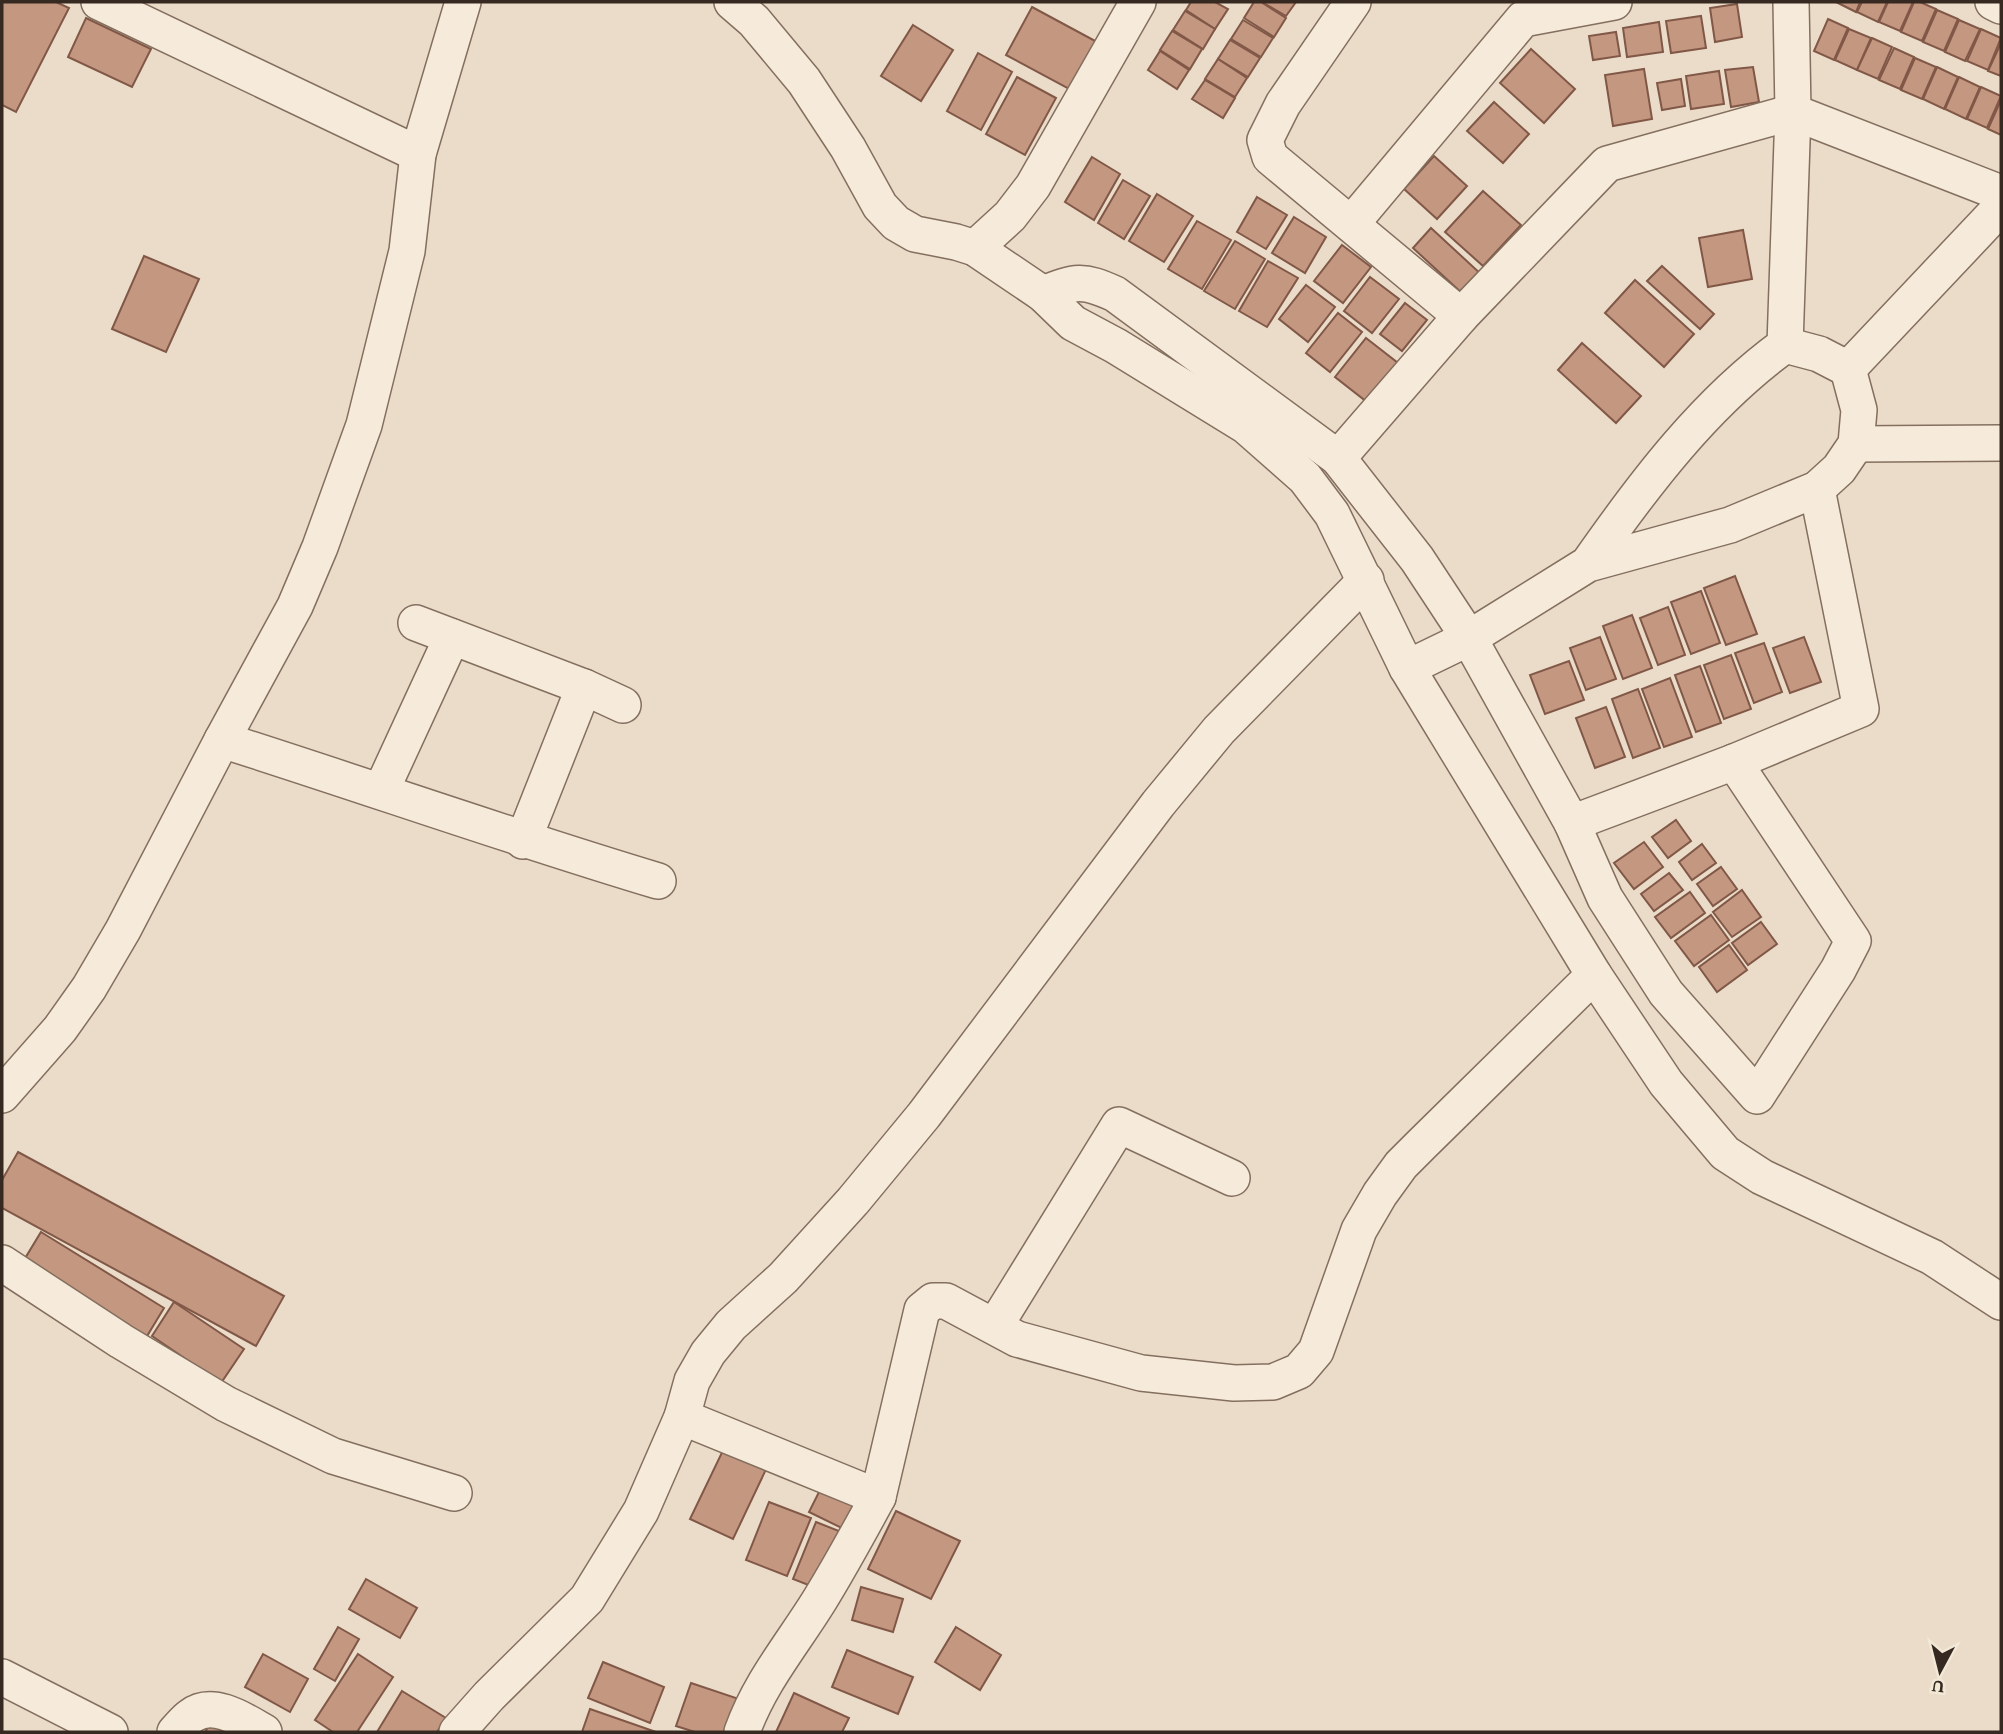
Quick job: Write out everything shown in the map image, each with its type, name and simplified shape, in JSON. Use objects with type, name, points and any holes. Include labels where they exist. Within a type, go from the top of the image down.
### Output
[{"type":"street","points":[[99,2],[418,154]]},
{"type":"street","points":[[2,1095],[60,1029],[89,988],[123,930],[295,606],[320,547],[364,425],[407,251],[418,154],[463,2]]},
{"type":"street","points":[[732,2],[754,21],[804,81],[848,148],[880,206],[896,223],[915,234],[975,248],[1043,294],[1073,323],[1246,426],[1305,478],[1332,514],[1367,580],[1407,668],[1594,975],[1666,1083],[1725,1153],[1762,1177],[1932,1256],[2001,1302]]},
{"type":"street","points":[[975,248],[1010,216],[1033,186],[1138,2]]},
{"type":"street","points":[[1353,2],[1283,104],[1265,140],[1270,157],[1461,316]]},
{"type":"street","points":[[1352,223],[1518,10],[1614,2]]},
{"type":"street","points":[[1785,345],[1793,112],[1791,2]]},
{"type":"street","points":[[1993,2],[2001,6]]},
{"type":"street","points":[[1338,458],[1461,316],[1604,166],[1793,112],[2001,193]]},
{"type":"street","points":[[1848,369],[2001,207]]},
{"type":"street","points":[[1043,294],[1075,282],[1095,285],[1115,294],[1338,458],[1417,559],[1469,638],[1572,823],[1605,898],[1666,993],[1757,1096],[1838,970],[1853,941],[1734,762]]},
{"type":"street","points":[[1407,668],[1469,638],[1588,564],[1730,524],[1817,489],[1839,469],[1856,444],[1859,410],[1848,369],[1819,354],[1785,345]]},
{"type":"street","points":[[1588,564],[1634,499],[1706,415],[1752,369],[1785,345]]},
{"type":"street","points":[[1856,444],[2001,443]]},
{"type":"street","points":[[1572,823],[1734,762],[1861,709],[1817,489]]},
{"type":"street","points":[[457,1732],[489,1696],[587,1599],[641,1511],[682,1418],[692,1381],[708,1353],[732,1325],[783,1278],[853,1201],[924,1115],[1158,804],[1219,730],[1367,580]]},
{"type":"street","points":[[416,624],[584,687],[623,705]]},
{"type":"street","points":[[381,791],[452,638]]},
{"type":"street","points":[[523,841],[584,687]]},
{"type":"street","points":[[222,740],[381,791],[523,841],[658,881]]},
{"type":"street","points":[[742,1732],[751,1707],[778,1660],[818,1603],[878,1497],[922,1310],[933,1301],[946,1301],[1017,1339],[1141,1373],[1234,1383],[1273,1382],[1299,1371],[1316,1351],[1359,1230],[1387,1185],[1422,1144],[1594,975]]},
{"type":"street","points":[[995,1326],[1119,1125],[1232,1178]]},
{"type":"street","points":[[2,1263],[121,1342],[226,1404],[333,1456],[454,1493]]},
{"type":"street","points":[[682,1418],[878,1497]]},
{"type":"street","points":[[2,1677],[110,1732]]},
{"type":"street","points":[[175,1732],[191,1715],[209,1710],[230,1714],[264,1732]]},
{"type":"building","points":[[2,2],[56,2],[69,8],[16,112],[2,105]]},
{"type":"building","points":[[1191,2],[1215,2],[1228,9],[1215,29],[1186,10]]},
{"type":"building","points":[[1254,2],[1261,2],[1286,18],[1274,37],[1244,18]]},
{"type":"building","points":[[1262,2],[1296,2],[1286,16]]},
{"type":"building","points":[[1836,2],[1860,2],[1856,12]]},
{"type":"building","points":[[1862,2],[1887,2],[1878,22],[1857,12]]},
{"type":"building","points":[[1888,2],[1913,2],[1900,31],[1879,22]]},
{"type":"building","points":[[1914,2],[1936,9],[1922,41],[1901,32]]},
{"type":"building","points":[[1737,4],[1742,37],[1715,42],[1710,8]]},
{"type":"building","points":[[1032,7],[1097,42],[1071,90],[1006,55]]},
{"type":"building","points":[[1937,10],[1958,19],[1944,51],[1923,42]]},
{"type":"building","points":[[1185,11],[1215,29],[1203,49],[1173,30]]},
{"type":"building","points":[[1701,16],[1706,48],[1671,53],[1666,21]]},
{"type":"building","points":[[86,18],[151,49],[132,87],[68,57]]},
{"type":"building","points":[[1828,19],[1848,28],[1834,60],[1814,51]]},
{"type":"building","points":[[1243,20],[1273,38],[1261,57],[1231,39]]},
{"type":"building","points":[[1959,20],[1980,29],[1965,61],[1945,52]]},
{"type":"building","points":[[1659,22],[1663,52],[1627,57],[1623,28]]},
{"type":"building","points":[[913,25],[953,50],[921,101],[881,76]]},
{"type":"building","points":[[1849,29],[1871,38],[1857,70],[1835,60]]},
{"type":"building","points":[[1981,29],[2001,38],[1988,70],[1967,61]]},
{"type":"building","points":[[1172,31],[1202,49],[1190,69],[1160,50]]},
{"type":"building","points":[[1616,32],[1620,56],[1593,60],[1589,36]]},
{"type":"building","points":[[1872,38],[1892,47],[1878,79],[1857,70]]},
{"type":"building","points":[[1230,40],[1260,58],[1248,77],[1218,59]]},
{"type":"building","points":[[2001,43],[2001,76],[1988,71]]},
{"type":"building","points":[[1894,48],[1914,57],[1900,89],[1879,80]]},
{"type":"building","points":[[1531,49],[1575,89],[1544,123],[1500,83]]},
{"type":"building","points":[[1160,51],[1189,70],[1177,89],[1148,70]]},
{"type":"building","points":[[978,53],[1012,72],[981,130],[947,111]]},
{"type":"building","points":[[1915,58],[1936,67],[1922,99],[1901,90]]},
{"type":"building","points":[[1218,59],[1247,78],[1235,97],[1205,79]]},
{"type":"building","points":[[1753,67],[1759,102],[1731,107],[1725,70]]},
{"type":"building","points":[[1937,67],[1958,77],[1944,109],[1923,99]]},
{"type":"building","points":[[1644,69],[1652,119],[1613,126],[1605,75]]},
{"type":"building","points":[[1719,71],[1724,104],[1691,109],[1686,76]]},
{"type":"building","points":[[1017,77],[1056,98],[1025,155],[986,134]]},
{"type":"building","points":[[1959,77],[1980,87],[1966,119],[1945,109]]},
{"type":"building","points":[[1681,79],[1685,106],[1662,110],[1657,83]]},
{"type":"building","points":[[1205,80],[1235,98],[1223,118],[1192,99]]},
{"type":"building","points":[[1981,87],[2001,96],[1987,128],[1967,119]]},
{"type":"building","points":[[2001,100],[2001,135],[1988,129]]},
{"type":"building","points":[[1494,102],[1529,134],[1503,163],[1467,131]]},
{"type":"building","points":[[1434,156],[1467,186],[1437,219],[1404,189]]},
{"type":"building","points":[[1092,157],[1120,174],[1094,220],[1065,202]]},
{"type":"building","points":[[1123,180],[1150,196],[1124,239],[1098,223]]},
{"type":"building","points":[[1483,191],[1521,225],[1483,266],[1445,232]]},
{"type":"building","points":[[1157,194],[1193,216],[1164,262],[1129,241]]},
{"type":"building","points":[[1257,197],[1287,215],[1266,249],[1237,232]]},
{"type":"building","points":[[1294,217],[1326,237],[1305,273],[1272,253]]},
{"type":"building","points":[[1197,221],[1231,240],[1202,289],[1168,269]]},
{"type":"building","points":[[1431,228],[1483,276],[1465,296],[1413,248]]},
{"type":"building","points":[[1743,230],[1752,279],[1708,287],[1699,238]]},
{"type":"building","points":[[1235,241],[1265,259],[1235,309],[1204,291]]},
{"type":"building","points":[[1342,245],[1371,267],[1343,303],[1314,281]]},
{"type":"building","points":[[144,256],[199,279],[166,352],[112,329]]},
{"type":"building","points":[[1268,261],[1298,278],[1267,327],[1239,311]]},
{"type":"building","points":[[1662,266],[1714,314],[1700,329],[1647,281]]},
{"type":"building","points":[[1370,277],[1399,299],[1372,333],[1344,311]]},
{"type":"building","points":[[1635,280],[1694,334],[1664,367],[1605,313]]},
{"type":"building","points":[[1306,285],[1335,307],[1308,342],[1279,319]]},
{"type":"building","points":[[1405,303],[1427,320],[1402,351],[1380,334]]},
{"type":"building","points":[[1338,313],[1362,332],[1330,372],[1306,353]]},
{"type":"building","points":[[1366,338],[1398,363],[1367,402],[1335,377]]},
{"type":"building","points":[[1582,343],[1641,396],[1616,423],[1558,370]]},
{"type":"building","points":[[1735,576],[1757,634],[1726,645],[1704,588]]},
{"type":"building","points":[[1701,591],[1720,643],[1691,654],[1671,602]]},
{"type":"building","points":[[1668,607],[1685,655],[1658,665],[1640,618]]},
{"type":"building","points":[[1632,615],[1652,668],[1623,679],[1603,626]]},
{"type":"building","points":[[1600,637],[1616,679],[1586,690],[1570,648]]},
{"type":"building","points":[[1804,637],[1821,682],[1790,693],[1773,648]]},
{"type":"building","points":[[1764,643],[1782,692],[1754,703],[1735,653]]},
{"type":"building","points":[[1731,655],[1751,709],[1724,719],[1704,665]]},
{"type":"building","points":[[1569,661],[1584,700],[1545,714],[1530,675]]},
{"type":"building","points":[[1700,666],[1721,723],[1696,732],[1675,675]]},
{"type":"building","points":[[1670,678],[1692,737],[1664,747],[1642,689]]},
{"type":"building","points":[[1638,689],[1660,748],[1633,758],[1612,699]]},
{"type":"building","points":[[1606,707],[1625,757],[1595,768],[1576,718]]},
{"type":"building","points":[[1676,820],[1691,841],[1668,858],[1652,837]]},
{"type":"building","points":[[1644,842],[1663,867],[1634,889],[1614,863]]},
{"type":"building","points":[[1702,844],[1716,863],[1692,880],[1679,862]]},
{"type":"building","points":[[1721,867],[1737,889],[1713,906],[1697,884]]},
{"type":"building","points":[[1669,873],[1683,890],[1654,911],[1641,894]]},
{"type":"building","points":[[1742,890],[1761,917],[1732,937],[1713,912]]},
{"type":"building","points":[[1690,892],[1705,913],[1671,938],[1655,917]]},
{"type":"building","points":[[1711,915],[1729,940],[1694,966],[1675,941]]},
{"type":"building","points":[[1761,922],[1777,944],[1748,965],[1732,943]]},
{"type":"building","points":[[1729,945],[1747,970],[1717,992],[1699,967]]},
{"type":"building","points":[[18,1152],[284,1296],[256,1346],[2,1208],[2,1180]]},
{"type":"building","points":[[41,1232],[164,1308],[144,1341],[21,1265]]},
{"type":"building","points":[[174,1302],[244,1349],[221,1383],[152,1336]]},
{"type":"building","points":[[727,1442],[769,1463],[733,1539],[690,1519]]},
{"type":"building","points":[[821,1488],[864,1509],[852,1533],[809,1512]]},
{"type":"building","points":[[769,1502],[811,1518],[787,1576],[746,1560]]},
{"type":"building","points":[[896,1511],[960,1541],[931,1599],[868,1569]]},
{"type":"building","points":[[816,1522],[844,1533],[821,1590],[793,1579]]},
{"type":"building","points":[[366,1579],[417,1608],[400,1638],[349,1609]]},
{"type":"building","points":[[861,1587],[903,1599],[893,1632],[852,1620]]},
{"type":"building","points":[[338,1627],[359,1639],[335,1681],[314,1669]]},
{"type":"building","points":[[956,1627],[1001,1655],[980,1690],[935,1662]]},
{"type":"building","points":[[847,1650],[913,1677],[898,1714],[832,1687]]},
{"type":"building","points":[[263,1654],[308,1679],[290,1712],[245,1687]]},
{"type":"building","points":[[358,1654],[393,1677],[357,1732],[333,1732],[315,1720]]},
{"type":"building","points":[[603,1662],[664,1687],[650,1723],[588,1698]]},
{"type":"building","points":[[691,1683],[742,1700],[730,1732],[695,1732],[676,1726]]},
{"type":"building","points":[[402,1691],[446,1718],[437,1732],[377,1732]]},
{"type":"building","points":[[794,1693],[849,1718],[842,1732],[776,1732]]},
{"type":"building","points":[[590,1709],[656,1732],[582,1732]]},
{"type":"building","points":[[215,1716],[240,1732],[205,1732]]}]
